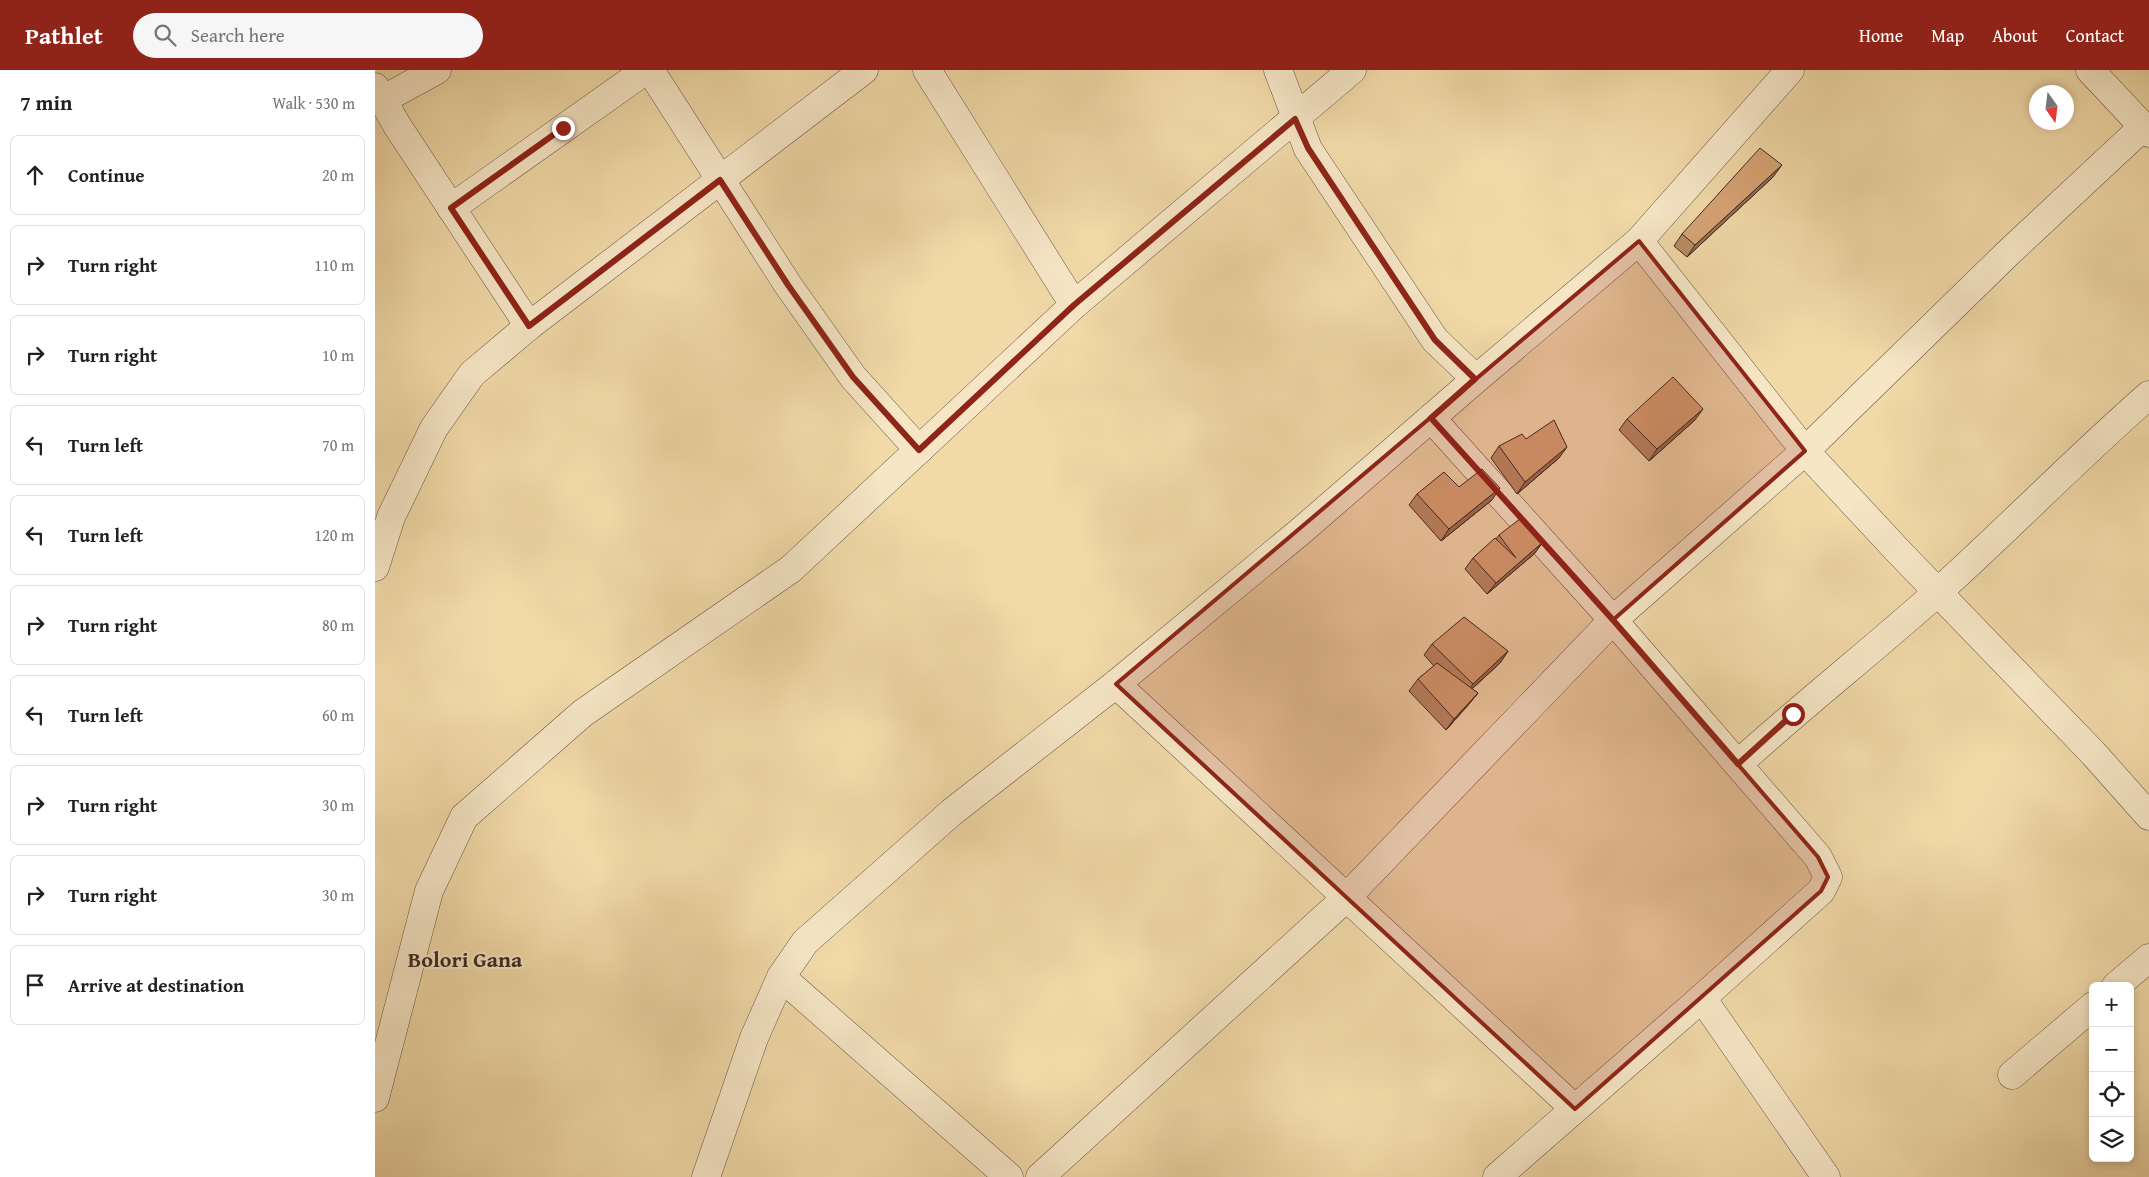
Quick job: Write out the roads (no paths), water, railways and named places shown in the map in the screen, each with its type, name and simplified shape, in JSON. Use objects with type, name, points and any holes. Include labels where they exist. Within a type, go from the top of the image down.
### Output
[{"type":"street","points":[[437,70],[379,93],[398,127],[529,326]]},
{"type":"street","points":[[451,208],[648,70],[788,285],[853,377],[919,450]]},
{"type":"street","points":[[375,566],[391,517],[433,428],[472,374],[529,326],[864,70]]},
{"type":"street","points":[[927,70],[1074,305]]},
{"type":"street","points":[[1279,70],[1295,119],[1308,148],[1435,340],[1475,379]]},
{"type":"street","points":[[375,1098],[429,891],[464,817],[583,713],[791,569],[1074,305],[1352,70]]},
{"type":"street","points":[[706,1177],[754,1038],[781,977],[805,942],[938,825],[1117,684],[1301,531],[1475,379],[1639,241],[1790,70]]},
{"type":"street","points":[[1041,1177],[1346,898],[1613,620],[1805,451],[2007,254],[2146,130],[2090,70]]},
{"type":"street","points":[[1639,241],[1805,451],[1898,551],[1939,591],[2093,753],[2149,816]]},
{"type":"street","points":[[1738,764],[1793,714],[1939,591],[2095,443],[2149,395]]},
{"type":"street","points":[[1431,418],[1613,620],[1738,764],[1818,857],[1828,877],[1821,891],[1497,1177]]},
{"type":"street","points":[[1117,684],[1575,1109]]},
{"type":"street","points":[[2122,982],[2149,958]]},
{"type":"street","points":[[781,977],[1009,1177]]},
{"type":"street","points":[[1702,998],[1825,1177]]},
{"type":"street","points":[[2012,1075],[2089,1009]]},
{"type":"district","name":"Bolori Gana","points":[[465,959]]}]
